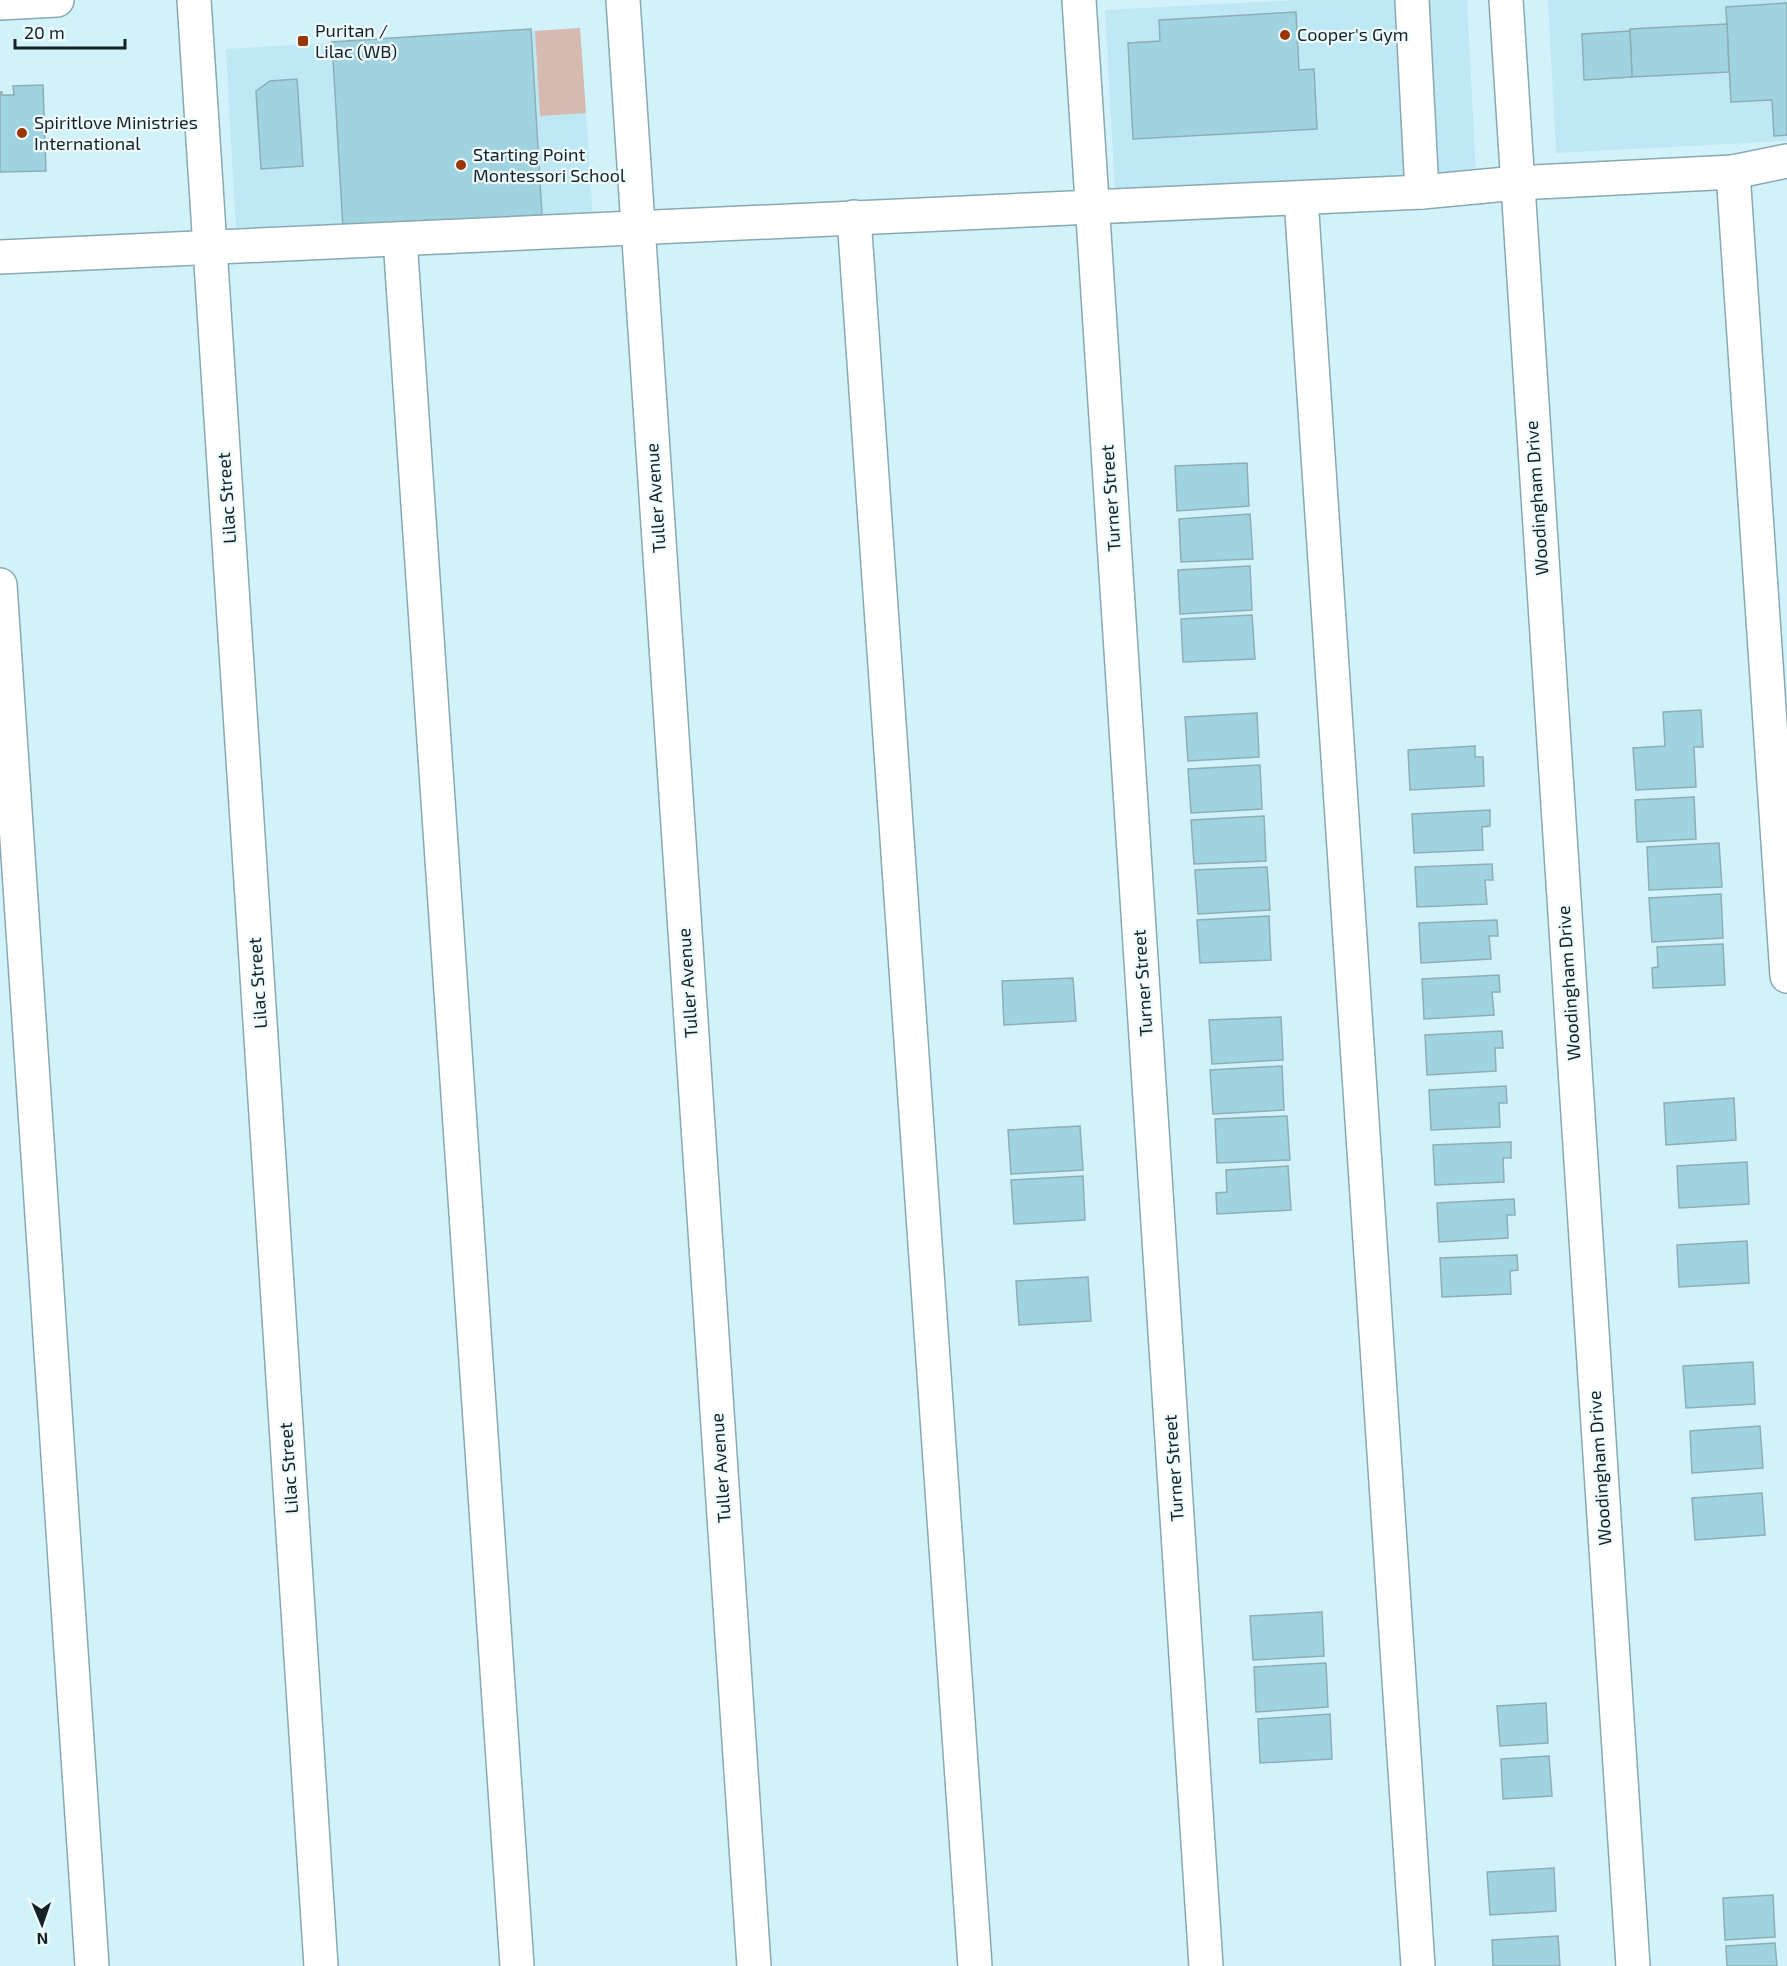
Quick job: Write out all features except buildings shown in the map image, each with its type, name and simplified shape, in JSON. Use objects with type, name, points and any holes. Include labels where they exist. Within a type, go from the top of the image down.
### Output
[{"type":"street","points":[[0,3],[57,0]]},
{"type":"street","name":"Lilac Street","points":[[194,0],[321,1966]]},
{"type":"street","name":"Tuller Avenue","points":[[623,0],[754,1966]]},
{"type":"street","name":"Turner Street","points":[[1079,0],[1206,1966]]},
{"type":"street","points":[[1412,0],[1422,192]]},
{"type":"street","name":"Woodingham Drive","points":[[1506,0],[1633,1966]]},
{"type":"street","points":[[0,257],[1422,192],[1517,183],[1733,172],[1787,161]]},
{"type":"street","points":[[1733,172],[1787,976]]},
{"type":"street","points":[[1301,198],[1418,1966]]},
{"type":"street","points":[[854,217],[975,1966]]},
{"type":"street","points":[[400,239],[517,1966]]},
{"type":"street","points":[[0,585],[92,1966]]},
{"type":"shaded area","points":[[1297,0],[1467,0],[1476,174],[1115,192],[1105,10]]},
{"type":"shaded area","points":[[1548,0],[1787,0],[1787,141],[1556,153]]},
{"type":"shaded area","name":"Starting Point Montessori School","points":[[580,28],[593,217],[236,232],[226,49]]},
{"type":"shaded area","points":[[580,28],[586,113],[540,116],[535,31]]},
{"type":"place","name":"Cooper's Gym","points":[[1285,35]]},
{"type":"place","name":"Puritan / Lilac (WB)","points":[[303,41]]},
{"type":"place","name":"Spiritlove Ministries International","points":[[22,133]]},
{"type":"place","name":"Starting Point Montessori School","points":[[461,165]]}]
